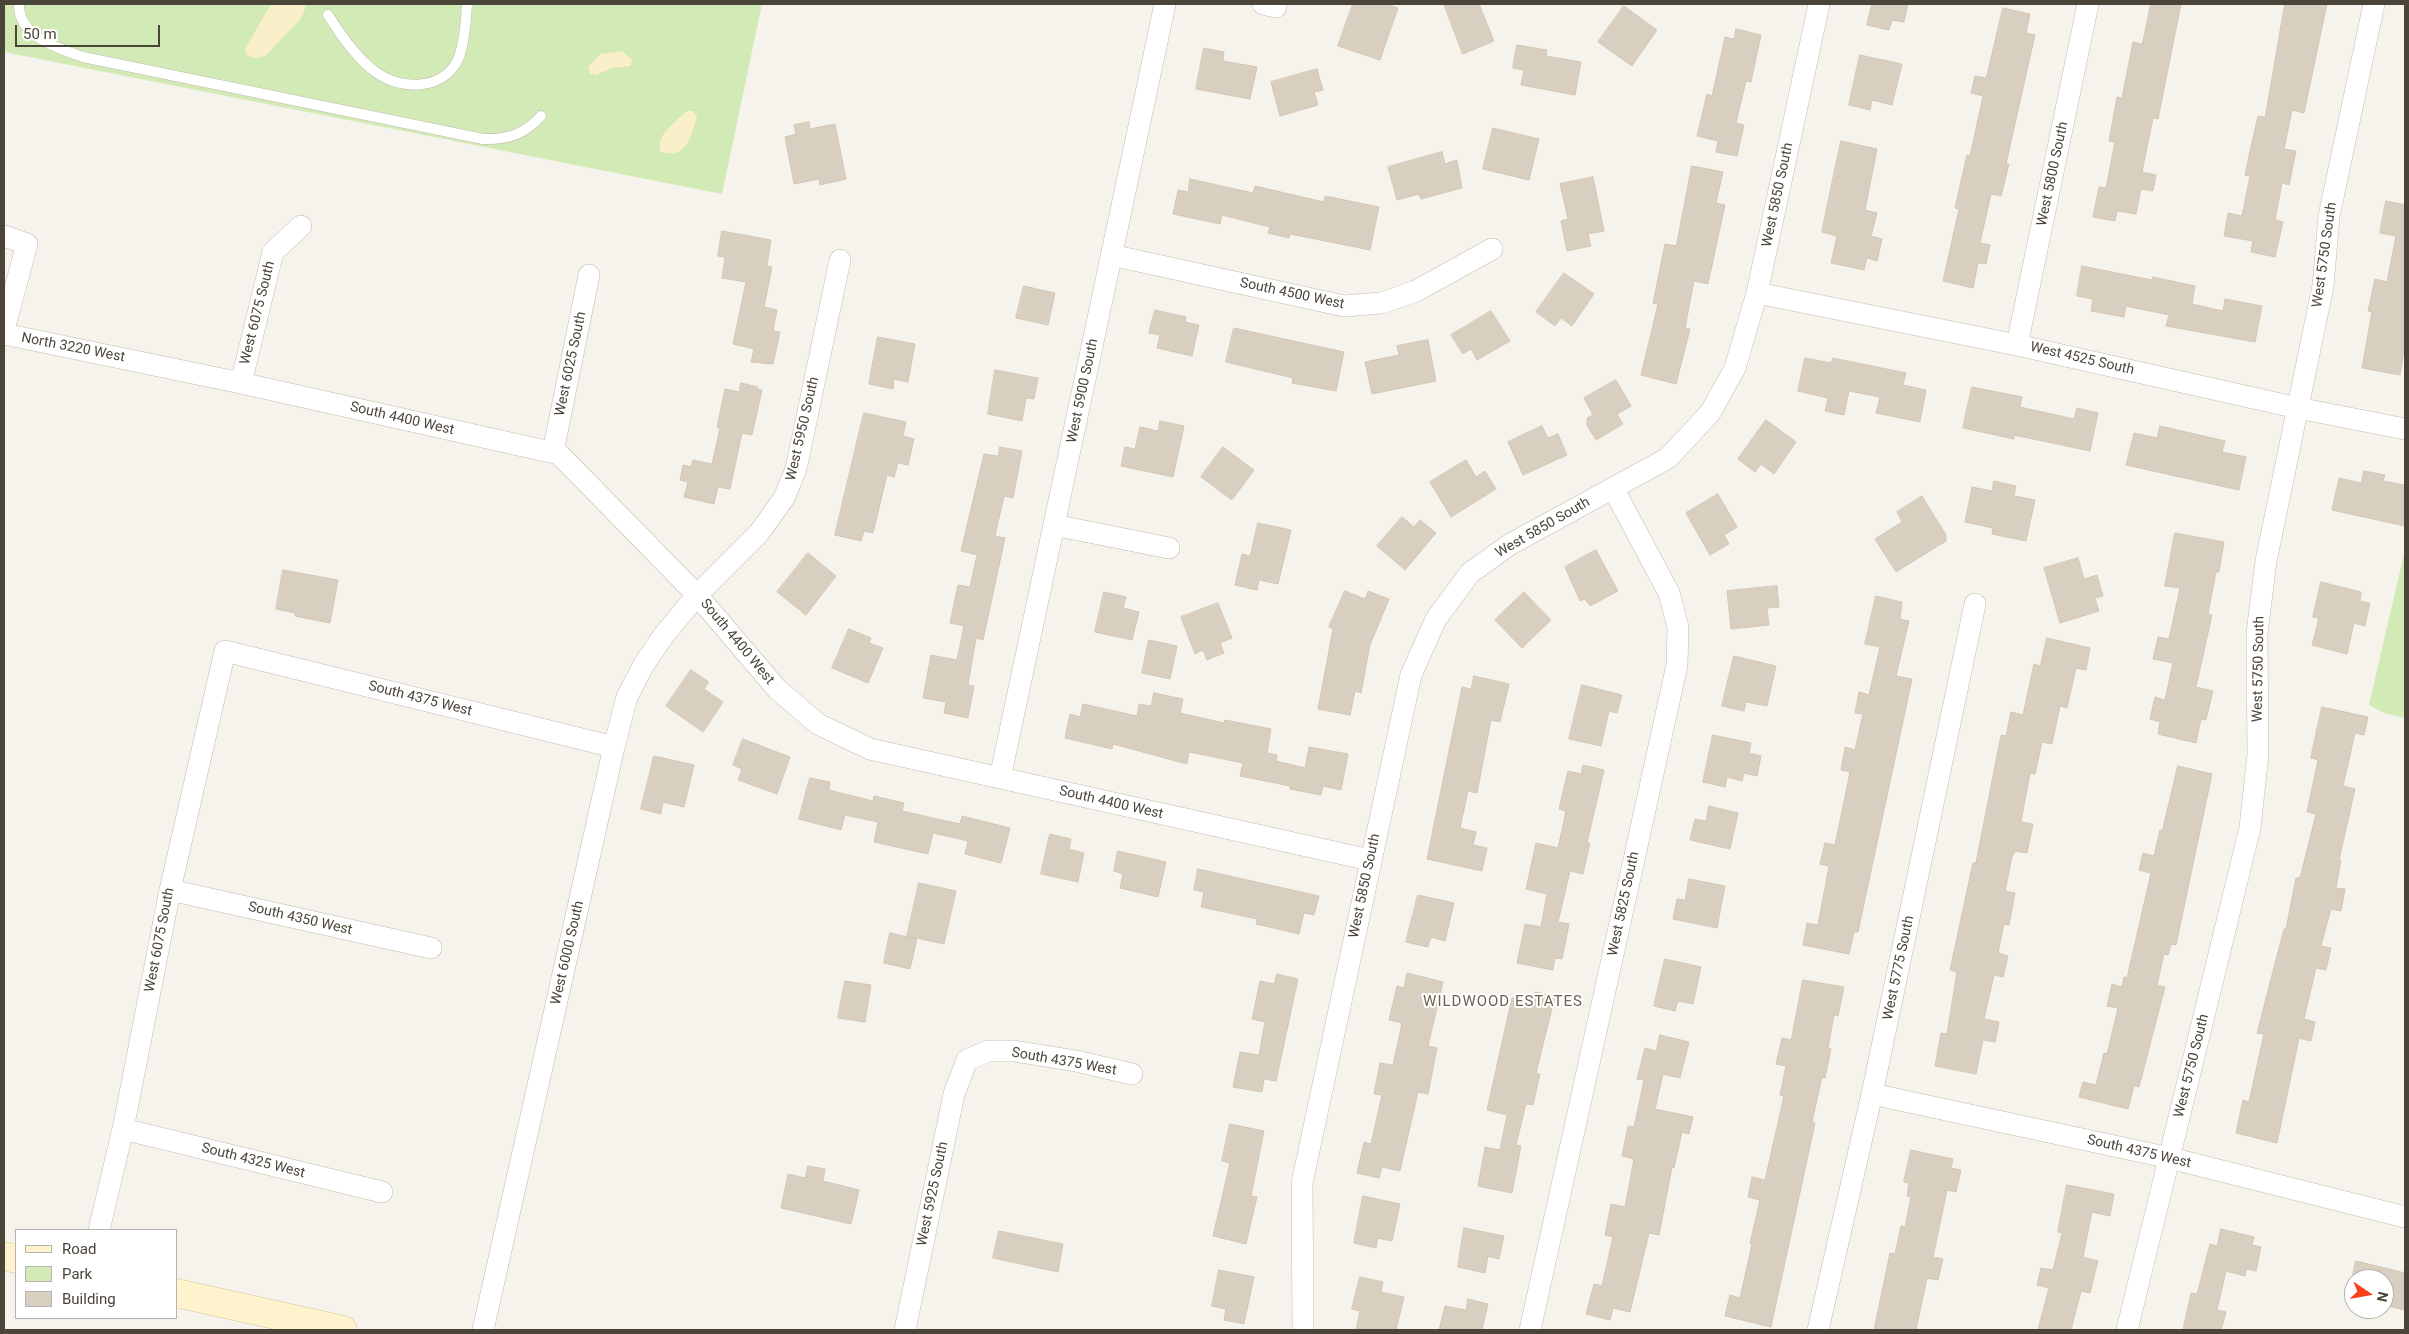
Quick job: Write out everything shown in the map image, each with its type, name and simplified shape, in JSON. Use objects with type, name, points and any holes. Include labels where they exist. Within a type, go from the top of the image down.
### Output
[{"type":"main road","points":[[178,1293],[343,1330]]},
{"type":"street","name":"West 5900 South","points":[[1000,778],[1165,4]]},
{"type":"street","name":"West 5850 South","points":[[1303,1330],[1302,1183],[1411,675],[1436,619],[1470,573],[1501,550],[1668,458],[1710,413],[1735,368],[1757,293],[1819,4]]},
{"type":"street","name":"West 5800 South","points":[[2018,344],[2088,4]]},
{"type":"street","name":"West 5750 South","points":[[2127,1330],[2250,828],[2258,754],[2257,633],[2266,561],[2323,286],[2329,216],[2374,4]]},
{"type":"street","name":"West 6075 South","points":[[241,383],[273,252],[301,226]]},
{"type":"street","points":[[4,236],[27,244],[4,330]]},
{"type":"street","name":"South 4500 West","points":[[1111,254],[1344,306],[1382,303],[1416,291],[1492,249]]},
{"type":"street","name":"West 5950 South","points":[[697,595],[759,533],[784,498],[796,468],[840,260]]},
{"type":"street","name":"West 6025 South","points":[[552,452],[590,276]]},
{"type":"street","name":"West 4525 South","points":[[1757,293],[2018,344],[2298,408],[2405,429]]},
{"type":"street","name":"North 3220 West","points":[[4,334],[143,362]]},
{"type":"street","name":"South 4400 West","points":[[143,362],[559,454],[697,595],[777,689],[818,724],[870,749],[1370,860]]},
{"type":"street","name":"West 5825 South","points":[[1530,1330],[1677,665],[1678,626],[1669,593],[1613,488]]},
{"type":"street","points":[[1054,525],[1169,548]]},
{"type":"street","name":"West 6000 South","points":[[483,1330],[599,812],[627,697],[644,664],[664,635],[697,595]]},
{"type":"street","name":"West 5775 South","points":[[1818,1330],[1872,1094],[1975,604]]},
{"type":"street","name":"West 6075 South","points":[[99,1229],[123,1129],[170,890],[225,651]]},
{"type":"street","name":"South 4375 West","points":[[225,651],[614,747]]},
{"type":"street","name":"South 4350 West","points":[[170,890],[431,948]]},
{"type":"street","name":"South 4375 West","points":[[967,1060],[988,1051],[1014,1052],[1076,1061],[1132,1074]]},
{"type":"street","name":"West 5925 South","points":[[904,1330],[954,1094],[967,1060]]},
{"type":"street","name":"South 4375 West","points":[[1872,1094],[2170,1158],[2405,1216]]},
{"type":"street","name":"South 4325 West","points":[[123,1129],[382,1192]]},
{"type":"lane","points":[[19,4],[22,20],[39,38],[83,57],[483,140],[509,138],[531,127],[541,116]]},
{"type":"lane","points":[[328,15],[349,46],[378,74],[393,82],[407,86],[419,85],[442,77],[459,58],[467,4]]},
{"type":"green space","points":[[4,4],[762,4],[722,194],[4,52]]},
{"type":"green space","points":[[2403,558],[2405,559],[2405,718],[2384,713],[2369,705]]},
{"type":"sand","points":[[271,4],[305,4],[305,9],[299,21],[265,56],[256,58],[248,56],[245,49]]},
{"type":"sand","points":[[623,51],[633,61],[630,66],[611,68],[596,75],[590,74],[588,67],[600,54]]},
{"type":"sand","points":[[687,111],[693,111],[697,116],[693,131],[686,145],[676,153],[660,151],[661,139],[664,134]]},
{"type":"building","points":[[1353,4],[1385,4],[1398,8],[1380,60],[1338,46]]},
{"type":"building","points":[[1444,4],[1479,4],[1494,41],[1463,54]]},
{"type":"building","points":[[1872,4],[1908,4],[1904,22],[1892,20],[1889,30],[1867,25]]},
{"type":"building","points":[[2151,4],[2181,4],[2158,119],[2153,118],[2142,172],[2156,175],[2153,191],[2141,189],[2136,214],[2117,211],[2115,221],[2093,217],[2099,187],[2106,188],[2115,142],[2109,141],[2117,97],[2122,98],[2133,42],[2142,44]]},
{"type":"building","points":[[2285,4],[2327,4],[2304,113],[2292,110],[2284,149],[2296,151],[2289,185],[2282,183],[2275,220],[2283,222],[2275,257],[2251,252],[2253,241],[2224,236],[2228,213],[2242,216],[2250,176],[2245,175],[2258,116],[2265,117]]},
{"type":"building","points":[[1624,6],[1657,30],[1632,66],[1598,42]]},
{"type":"building","points":[[2003,8],[2030,14],[2026,33],[2035,35],[2006,164],[2009,164],[2001,196],[1991,194],[1980,243],[1990,245],[1986,264],[1978,263],[1973,288],[1943,281],[1959,209],[1955,208],[1967,155],[1970,156],[1983,96],[1971,93],[1975,76],[1986,78]]},
{"type":"building","points":[[1736,29],[1761,35],[1751,82],[1746,81],[1736,123],[1744,125],[1737,156],[1716,152],[1718,141],[1697,136],[1707,94],[1712,96],[1725,37],[1734,39]]},
{"type":"building","points":[[1517,45],[1547,50],[1546,56],[1581,62],[1575,95],[1521,85],[1524,70],[1513,68]]},
{"type":"building","points":[[1204,48],[1224,52],[1223,61],[1257,67],[1250,99],[1196,89]]},
{"type":"building","points":[[1860,55],[1902,64],[1892,105],[1872,100],[1870,110],[1849,105]]},
{"type":"building","points":[[1317,69],[1323,90],[1314,92],[1318,105],[1280,116],[1271,82]]},
{"type":"building","points":[[809,122],[810,129],[835,124],[846,179],[820,185],[819,179],[794,184],[785,137],[796,134],[794,125]]},
{"type":"building","points":[[1493,128],[1539,139],[1529,180],[1483,169]]},
{"type":"building","points":[[1841,141],[1877,149],[1865,210],[1877,213],[1871,236],[1882,239],[1877,261],[1867,258],[1864,270],[1831,263],[1837,236],[1822,232]]},
{"type":"building","points":[[1442,152],[1445,164],[1457,160],[1462,188],[1421,199],[1419,194],[1397,200],[1388,167]]},
{"type":"building","points":[[1692,166],[1723,172],[1716,203],[1725,205],[1708,284],[1694,281],[1685,328],[1690,329],[1676,384],[1641,375],[1658,304],[1653,303],[1665,244],[1676,246]]},
{"type":"building","points":[[1593,177],[1604,231],[1588,234],[1591,246],[1567,251],[1561,221],[1568,219],[1560,184]]},
{"type":"building","points":[[1190,179],[1253,193],[1255,186],[1324,202],[1325,196],[1379,207],[1370,250],[1290,234],[1289,238],[1268,233],[1270,227],[1222,215],[1220,224],[1173,214],[1178,190],[1188,192]]},
{"type":"building","points":[[2386,201],[2405,205],[2405,343],[2400,375],[2362,368],[2372,312],[2368,311],[2375,279],[2387,282],[2396,236],[2380,233]]},
{"type":"building","points":[[722,231],[771,240],[767,266],[772,267],[764,307],[777,310],[773,331],[780,332],[773,364],[751,362],[754,349],[733,344],[746,282],[722,278],[725,257],[718,256]]},
{"type":"building","points":[[2082,266],[2152,280],[2153,277],[2195,286],[2192,304],[2223,311],[2225,299],[2262,306],[2255,342],[2166,326],[2169,315],[2126,306],[2124,317],[2091,311],[2093,299],[2077,296]]},
{"type":"building","points":[[1564,273],[1594,294],[1572,326],[1561,318],[1555,326],[1536,312]]},
{"type":"building","points":[[1024,286],[1055,293],[1048,325],[1016,318]]},
{"type":"building","points":[[1155,310],[1186,317],[1185,322],[1199,325],[1192,356],[1157,348],[1160,335],[1149,333]]},
{"type":"building","points":[[1491,311],[1510,341],[1477,360],[1471,349],[1463,354],[1451,335]]},
{"type":"building","points":[[1234,328],[1344,352],[1336,391],[1292,383],[1293,378],[1226,362]]},
{"type":"building","points":[[878,337],[915,344],[908,382],[894,379],[893,389],[869,384]]},
{"type":"building","points":[[1428,340],[1436,381],[1372,394],[1365,362],[1399,355],[1397,346]]},
{"type":"building","points":[[1805,358],[1831,363],[1833,358],[1906,373],[1903,385],[1926,390],[1920,422],[1876,413],[1880,397],[1849,391],[1844,415],[1825,411],[1828,398],[1798,391]]},
{"type":"building","points":[[995,370],[1038,378],[1034,399],[1026,398],[1022,421],[988,414]]},
{"type":"building","points":[[1616,380],[1631,406],[1617,414],[1623,424],[1596,440],[1587,425],[1587,418],[1593,415],[1584,398]]},
{"type":"building","points":[[741,383],[758,387],[757,389],[762,390],[752,435],[742,433],[730,489],[718,487],[714,504],[684,497],[688,482],[680,480],[683,465],[691,467],[693,460],[712,464],[720,428],[717,427],[725,389],[739,392]]},
{"type":"building","points":[[1972,387],[2022,397],[2020,407],[2074,419],[2077,408],[2098,413],[2090,451],[2014,435],[2014,439],[1963,428]]},
{"type":"building","points":[[864,413],[906,422],[903,436],[914,439],[908,465],[898,463],[894,477],[887,475],[873,533],[864,531],[861,541],[835,535]]},
{"type":"building","points":[[1766,420],[1796,442],[1774,474],[1761,464],[1755,472],[1738,459]]},
{"type":"building","points":[[1160,421],[1184,426],[1173,477],[1121,466],[1125,447],[1135,449],[1140,427],[1158,431]]},
{"type":"building","points":[[1542,426],[1548,438],[1558,434],[1567,455],[1523,475],[1508,442]]},
{"type":"building","points":[[2160,426],[2225,441],[2222,452],[2246,457],[2239,490],[2126,465],[2134,433],[2157,438]]},
{"type":"building","points":[[1000,447],[1022,451],[1013,498],[1004,496],[995,536],[1005,538],[983,640],[976,638],[968,685],[974,686],[968,718],[944,713],[946,702],[923,698],[931,655],[957,660],[964,626],[950,623],[958,585],[970,587],[977,555],[961,551],[984,454],[998,456]]},
{"type":"building","points":[[1223,447],[1254,470],[1232,500],[1201,477]]},
{"type":"building","points":[[1466,460],[1476,477],[1485,471],[1496,489],[1451,517],[1430,482]]},
{"type":"building","points":[[2364,471],[2385,475],[2383,481],[2405,485],[2405,526],[2332,510],[2339,478],[2361,483]]},
{"type":"building","points":[[1994,481],[2016,486],[2014,496],[2035,500],[2026,541],[1992,534],[1993,528],[1965,522],[1972,487],[1992,491]]},
{"type":"building","points":[[1718,494],[1737,527],[1724,535],[1729,544],[1710,555],[1686,513]]},
{"type":"building","points":[[1922,496],[1946,535],[1946,541],[1896,572],[1875,539],[1902,522],[1897,512]]},
{"type":"building","points":[[1402,517],[1414,527],[1420,520],[1436,533],[1405,570],[1377,546]]},
{"type":"building","points":[[1258,523],[1291,530],[1278,584],[1259,580],[1257,590],[1235,585],[1242,554],[1250,556]]},
{"type":"building","points":[[2175,533],[2224,542],[2219,572],[2216,572],[2208,614],[2212,615],[2196,687],[2213,691],[2206,720],[2201,719],[2196,743],[2158,734],[2160,722],[2150,719],[2155,697],[2165,700],[2173,663],[2153,659],[2158,637],[2169,639],[2180,588],[2165,586]]},
{"type":"building","points":[[1596,550],[1618,591],[1590,606],[1585,599],[1580,601],[1565,567]]},
{"type":"building","points":[[808,553],[836,576],[806,615],[777,592]]},
{"type":"building","points":[[2078,558],[2084,579],[2097,575],[2103,596],[2095,598],[2099,611],[2060,623],[2044,568]]},
{"type":"building","points":[[283,570],[338,580],[330,623],[295,616],[295,613],[276,609]]},
{"type":"building","points":[[2321,582],[2361,592],[2360,601],[2370,603],[2365,626],[2354,623],[2347,654],[2312,645],[2319,618],[2313,617]]},
{"type":"building","points":[[1777,586],[1779,607],[1767,608],[1769,625],[1731,629],[1727,591]]},
{"type":"building","points":[[1345,591],[1365,599],[1368,591],[1389,599],[1370,645],[1361,693],[1355,691],[1350,715],[1318,709],[1333,629],[1329,627]]},
{"type":"building","points":[[1104,592],[1126,597],[1123,608],[1139,612],[1132,640],[1095,632]]},
{"type":"building","points":[[1524,592],[1551,620],[1522,648],[1495,620]]},
{"type":"building","points":[[1876,596],[1902,602],[1900,619],[1909,621],[1896,676],[1912,679],[1858,932],[1854,932],[1849,954],[1803,945],[1807,923],[1818,925],[1829,866],[1820,864],[1825,843],[1835,845],[1850,772],[1841,770],[1845,747],[1855,750],[1863,714],[1855,713],[1859,692],[1869,695],[1880,647],[1865,644]]},
{"type":"building","points":[[1218,603],[1232,638],[1220,643],[1224,653],[1207,660],[1203,650],[1195,654],[1181,617]]},
{"type":"building","points":[[849,629],[871,638],[869,643],[883,648],[868,683],[832,668]]},
{"type":"building","points":[[2047,638],[2090,648],[2086,670],[2076,668],[2067,708],[2060,706],[2052,744],[2042,742],[2035,774],[2030,773],[2021,822],[2033,824],[2027,853],[2015,851],[2012,857],[2005,891],[2015,893],[2009,925],[2004,924],[1998,953],[2008,956],[2003,977],[1994,975],[1984,1019],[1999,1022],[1995,1042],[1983,1040],[1976,1074],[1935,1066],[1941,1033],[1947,1034],[1957,972],[1950,970],[1973,863],[1976,863],[2001,735],[2006,736],[2011,712],[2023,715],[2034,664],[2040,666]]},
{"type":"building","points":[[1149,640],[1177,646],[1170,679],[1142,673]]},
{"type":"building","points":[[1734,656],[1776,666],[1767,706],[1746,702],[1744,711],[1722,706]]},
{"type":"building","points":[[691,670],[709,682],[704,689],[723,702],[703,732],[666,706]]},
{"type":"building","points":[[1474,676],[1509,684],[1500,722],[1491,720],[1477,793],[1468,791],[1460,828],[1476,832],[1473,845],[1487,848],[1482,871],[1427,859],[1462,687],[1471,689]]},
{"type":"building","points":[[1582,685],[1622,695],[1617,713],[1609,711],[1601,746],[1569,739]]},
{"type":"building","points":[[1154,693],[1183,699],[1180,713],[1224,723],[1225,720],[1271,729],[1267,753],[1277,755],[1276,761],[1305,768],[1309,747],[1348,754],[1341,790],[1323,786],[1321,795],[1290,789],[1290,786],[1240,776],[1243,763],[1189,752],[1187,764],[1113,744],[1112,749],[1065,738],[1070,714],[1080,717],[1083,704],[1137,716],[1139,704],[1151,706]]},
{"type":"building","points":[[2322,707],[2368,717],[2364,735],[2355,733],[2343,786],[2355,789],[2339,860],[2341,860],[2336,888],[2345,889],[2341,911],[2331,909],[2329,916],[2321,946],[2331,948],[2326,970],[2316,968],[2304,1019],[2315,1022],[2311,1041],[2299,1038],[2277,1143],[2236,1133],[2243,1100],[2249,1102],[2264,1034],[2257,1033],[2284,929],[2286,929],[2296,878],[2300,878],[2316,814],[2307,812],[2318,760],[2311,758]]},
{"type":"building","points":[[1713,735],[1751,743],[1749,753],[1761,756],[1757,776],[1744,773],[1742,781],[1727,777],[1725,787],[1703,782]]},
{"type":"building","points":[[743,739],[790,757],[777,794],[738,780],[742,769],[733,765]]},
{"type":"building","points":[[654,756],[694,765],[684,807],[663,802],[661,814],[641,809]]},
{"type":"building","points":[[1583,765],[1604,770],[1587,843],[1590,843],[1583,874],[1570,871],[1558,922],[1569,924],[1562,959],[1555,958],[1553,970],[1517,963],[1525,924],[1541,927],[1547,894],[1526,889],[1536,843],[1558,848],[1566,811],[1559,809],[1568,771],[1581,774]]},
{"type":"building","points":[[2178,766],[2212,774],[2176,945],[2171,944],[2168,955],[2164,954],[2157,985],[2165,987],[2139,1087],[2134,1086],[2128,1109],[2079,1097],[2083,1082],[2096,1085],[2104,1053],[2107,1054],[2118,1008],[2107,1006],[2112,984],[2122,987],[2124,977],[2127,978],[2151,873],[2139,870],[2143,853],[2154,856]]},
{"type":"building","points":[[810,778],[830,782],[829,790],[873,801],[874,796],[904,803],[902,811],[960,824],[962,816],[1010,828],[1001,863],[965,854],[968,841],[933,833],[928,854],[874,842],[878,822],[845,815],[841,830],[799,819]]},
{"type":"building","points":[[1709,806],[1738,813],[1730,849],[1690,840],[1695,819],[1706,821]]},
{"type":"building","points":[[1050,834],[1071,839],[1069,849],[1084,853],[1078,882],[1041,874]]},
{"type":"building","points":[[1118,851],[1166,862],[1158,897],[1120,888],[1123,874],[1114,871]]},
{"type":"building","points":[[1198,869],[1319,896],[1314,915],[1304,913],[1299,934],[1256,924],[1257,919],[1201,907],[1204,892],[1194,890]]},
{"type":"building","points":[[1689,879],[1725,886],[1717,928],[1673,919],[1677,899],[1685,900]]},
{"type":"building","points":[[919,883],[956,891],[944,944],[907,936]]},
{"type":"building","points":[[1418,895],[1454,903],[1445,941],[1431,937],[1428,947],[1406,942]]},
{"type":"building","points":[[890,933],[917,939],[910,969],[884,963]]},
{"type":"building","points":[[1665,959],[1701,967],[1693,1004],[1678,1001],[1675,1011],[1654,1006]]},
{"type":"building","points":[[1407,973],[1443,982],[1428,1046],[1437,1048],[1428,1094],[1418,1092],[1400,1171],[1382,1167],[1379,1178],[1357,1173],[1364,1142],[1371,1144],[1382,1095],[1374,1094],[1380,1063],[1393,1065],[1402,1023],[1389,1020],[1397,986],[1404,988]]},
{"type":"building","points":[[1277,974],[1298,979],[1276,1081],[1264,1079],[1262,1092],[1233,1087],[1240,1052],[1259,1055],[1265,1022],[1252,1019],[1260,981],[1274,984]]},
{"type":"building","points":[[1803,980],[1844,987],[1838,1016],[1834,1015],[1828,1048],[1831,1049],[1825,1078],[1822,1077],[1812,1122],[1815,1123],[1771,1327],[1725,1316],[1730,1295],[1740,1298],[1760,1200],[1748,1197],[1752,1177],[1765,1180],[1784,1096],[1780,1095],[1786,1066],[1776,1064],[1782,1038],[1791,1040]]},
{"type":"building","points":[[845,981],[871,985],[865,1022],[838,1018]]},
{"type":"building","points":[[1535,992],[1555,996],[1536,1073],[1540,1074],[1533,1105],[1526,1104],[1516,1145],[1521,1146],[1512,1193],[1478,1186],[1485,1147],[1500,1150],[1507,1115],[1487,1110],[1512,998],[1533,1002]]},
{"type":"building","points":[[1660,1035],[1689,1042],[1680,1078],[1663,1074],[1655,1109],[1693,1117],[1689,1134],[1682,1132],[1674,1168],[1672,1167],[1659,1235],[1649,1233],[1630,1312],[1613,1308],[1610,1320],[1586,1314],[1594,1284],[1602,1286],[1613,1237],[1605,1235],[1611,1204],[1625,1207],[1634,1159],[1622,1156],[1628,1126],[1634,1127],[1644,1080],[1637,1079],[1645,1048],[1656,1051]]},
{"type":"building","points":[[1230,1124],[1264,1131],[1251,1196],[1257,1197],[1246,1244],[1213,1236],[1230,1163],[1222,1161]]},
{"type":"building","points":[[1911,1150],[1953,1159],[1951,1168],[1961,1170],[1956,1192],[1947,1190],[1933,1257],[1943,1259],[1938,1280],[1927,1278],[1916,1330],[1874,1330],[1890,1253],[1895,1254],[1901,1226],[1905,1227],[1911,1197],[1907,1196],[1909,1183],[1904,1182]]},
{"type":"building","points":[[808,1166],[825,1169],[823,1181],[859,1190],[851,1224],[781,1208],[788,1174],[805,1178]]},
{"type":"building","points":[[2067,1185],[2114,1194],[2110,1216],[2092,1212],[2083,1257],[2098,1261],[2090,1293],[2081,1291],[2071,1330],[2038,1330],[2049,1288],[2037,1285],[2041,1268],[2053,1270],[2062,1233],[2058,1232]]},
{"type":"building","points":[[1363,1196],[1400,1204],[1392,1241],[1378,1238],[1376,1248],[1354,1243]]},
{"type":"building","points":[[1464,1228],[1504,1236],[1499,1259],[1488,1256],[1485,1273],[1458,1267]]},
{"type":"building","points":[[2221,1229],[2254,1237],[2252,1245],[2261,1247],[2256,1271],[2246,1269],[2245,1276],[2226,1271],[2217,1310],[2226,1312],[2221,1330],[2183,1330],[2191,1293],[2197,1294],[2210,1244],[2217,1246]]},
{"type":"building","points":[[999,1231],[1063,1244],[1058,1272],[993,1258]]},
{"type":"building","points":[[2356,1261],[2389,1269],[2354,1269]]},
{"type":"building","points":[[1219,1270],[1254,1277],[1244,1324],[1224,1320],[1226,1309],[1212,1306]]},
{"type":"building","points":[[2394,1270],[2405,1273],[2405,1310],[2394,1307]]},
{"type":"building","points":[[1360,1277],[1383,1282],[1381,1292],[1404,1297],[1396,1330],[1356,1330],[1360,1311],[1352,1309]]},
{"type":"building","points":[[1468,1299],[1488,1304],[1482,1330],[1439,1330],[1445,1306],[1466,1310]]},
{"type":"district","name":"WILDWOOD ESTATES","points":[[1503,1002]]}]
